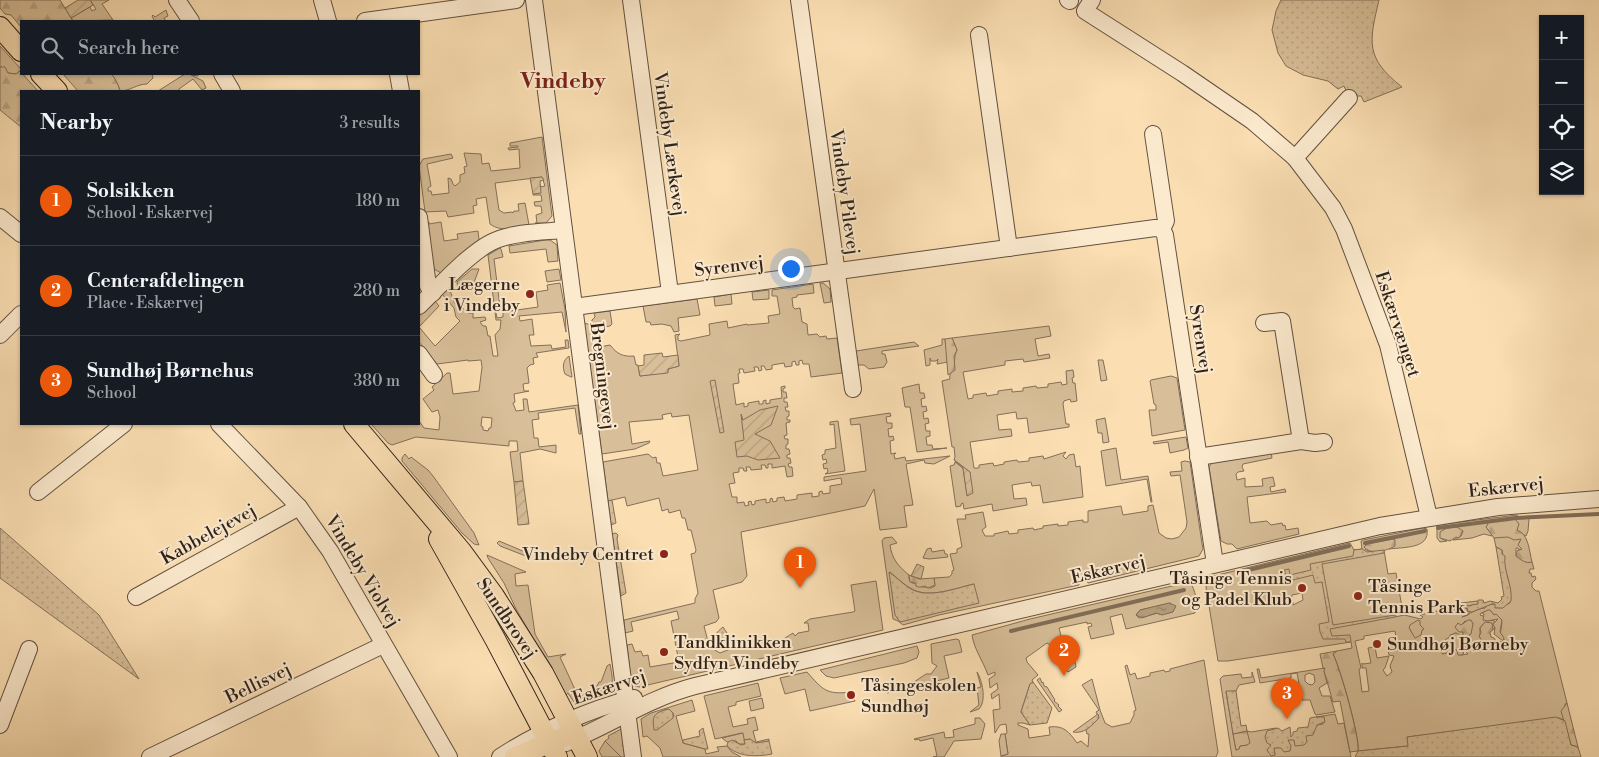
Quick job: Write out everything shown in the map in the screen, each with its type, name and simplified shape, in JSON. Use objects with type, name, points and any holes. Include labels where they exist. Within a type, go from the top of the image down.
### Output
[{"type":"main road","points":[[0,27],[20,50]]},
{"type":"main road","points":[[43,75],[56,90]]},
{"type":"main road","name":"Sundbrovej","points":[[355,425],[461,551],[494,596],[532,655],[560,740]]},
{"type":"main road","name":"Sundbrovej","points":[[409,490],[490,631],[560,740],[588,757]]},
{"type":"main road","points":[[515,757],[560,740]]},
{"type":"street","points":[[178,0],[189,20]]},
{"type":"street","points":[[322,0],[328,20]]},
{"type":"street","points":[[378,20],[391,19],[455,4],[516,0]]},
{"type":"street","name":"Bregningevej","points":[[534,0],[633,757]]},
{"type":"street","name":"Vindeby Lærkevej","points":[[631,0],[670,294]]},
{"type":"street","name":"Vindeby Pilevej","points":[[798,0],[853,389]]},
{"type":"street","name":"Eskærvænget","points":[[1092,0],[1085,11],[1238,110],[1266,132],[1295,158],[1333,208],[1344,229],[1390,354],[1429,517]]},
{"type":"street","points":[[979,35],[1009,248]]},
{"type":"street","points":[[223,75],[231,90]]},
{"type":"street","points":[[398,75],[401,90]]},
{"type":"street","points":[[1295,158],[1349,98]]},
{"type":"street","name":"Syrenvej","points":[[1153,134],[1166,221],[1162,229]]},
{"type":"street","points":[[0,217],[20,233]]},
{"type":"street","points":[[420,225],[428,286],[433,293]]},
{"type":"street","name":"Syrenvej","points":[[574,307],[1154,228],[1162,229]]},
{"type":"street","name":"Syrenvej","points":[[1162,229],[1165,235],[1215,564]]},
{"type":"street","points":[[420,305],[476,252],[492,242],[512,236],[564,230]]},
{"type":"street","points":[[0,336],[20,315]]},
{"type":"street","points":[[1264,323],[1282,321],[1301,441]]},
{"type":"street","points":[[420,355],[434,375]]},
{"type":"street","points":[[38,492],[123,425]]},
{"type":"street","name":"Vindeby Violvej","points":[[220,425],[300,507],[330,551],[449,757]]},
{"type":"street","points":[[1198,456],[1301,441],[1324,442]]},
{"type":"street","name":"Eskærvej","points":[[560,740],[626,706],[658,692],[688,688],[1363,530],[1429,517],[1498,507],[1599,499]]},
{"type":"street","name":"Kabbelejevej","points":[[136,597],[300,507]]},
{"type":"street","name":"Bellisvej","points":[[150,757],[384,645]]},
{"type":"street","points":[[0,725],[29,649]]},
{"type":"street","points":[[500,757],[528,739],[560,740]]},
{"type":"street","points":[[529,757],[560,740]]},
{"type":"green space","points":[[0,0],[60,0],[72,20],[20,20],[20,26],[11,15],[5,14],[0,8]]},
{"type":"green space","points":[[78,0],[90,0],[93,5],[71,18],[65,8]]},
{"type":"green space","points":[[90,0],[109,0],[102,4],[113,20],[72,20],[71,18],[90,7],[92,11],[96,9]]},
{"type":"green space","points":[[1281,0],[1379,0],[1373,27],[1373,48],[1381,67],[1402,87],[1364,102],[1361,96],[1347,93],[1344,86],[1338,89],[1328,81],[1303,75],[1286,66],[1278,53],[1272,30],[1276,11]]},
{"type":"green space","points":[[166,10],[168,16],[164,18],[165,20],[154,20],[152,16],[155,17]]},
{"type":"green space","points":[[0,46],[20,68],[20,71],[16,74],[8,73],[0,67]]},
{"type":"green space","points":[[0,67],[5,67],[8,73],[16,74],[20,71],[20,75],[24,75],[37,90],[20,90],[20,126],[0,110]]},
{"type":"green space","points":[[64,75],[112,75],[120,90],[77,90]]},
{"type":"green space","points":[[112,75],[152,75],[153,78],[147,84],[127,90],[120,90]]},
{"type":"green space","points":[[183,75],[191,75],[203,81],[206,88],[202,90],[193,79],[178,90],[160,90]]},
{"type":"green space","points":[[542,137],[552,216],[546,223],[537,223],[536,215],[542,213],[541,206],[535,206],[534,202],[542,201],[541,195],[533,195],[540,193],[540,187],[545,186],[542,177],[495,183],[499,210],[504,213],[513,213],[514,211],[519,211],[518,204],[525,203],[529,225],[504,229],[490,224],[486,197],[476,199],[477,205],[473,206],[474,213],[448,217],[446,211],[425,212],[420,164],[423,159],[451,154],[453,158],[427,164],[431,186],[428,188],[428,191],[431,191],[432,195],[449,193],[448,178],[451,179],[455,186],[460,182],[460,175],[465,173],[464,167],[467,166],[464,153],[481,154],[482,164],[489,163],[491,171],[520,168],[519,149],[509,150],[508,148],[518,146],[510,146],[510,143]]},
{"type":"green space","points":[[542,177],[544,180],[540,181],[541,193],[533,194],[530,178]]},
{"type":"green space","points":[[427,222],[429,224],[441,222],[444,241],[458,239],[457,234],[478,231],[479,240],[441,273],[434,269]]},
{"type":"green space","points":[[550,240],[557,245],[558,261],[548,262],[546,249],[510,253],[509,246]]},
{"type":"green space","points":[[500,248],[503,257],[494,259],[500,307],[495,308],[497,318],[503,317],[503,312],[538,307],[536,292],[548,290],[547,285],[560,283],[565,309],[566,332],[562,312],[519,316],[520,321],[532,319],[534,335],[529,335],[531,346],[551,345],[552,349],[566,347],[565,340],[568,340],[569,348],[536,353],[538,357],[533,358],[534,364],[527,368],[529,383],[523,384],[524,391],[529,391],[514,394],[515,402],[513,403],[516,411],[524,410],[523,399],[527,399],[529,412],[578,405],[581,434],[579,434],[575,408],[538,413],[539,419],[532,420],[534,438],[538,438],[539,447],[556,445],[556,453],[540,449],[520,453],[523,481],[514,482],[510,452],[518,451],[517,441],[509,441],[509,446],[416,437],[392,445],[388,443],[372,425],[420,425],[420,422],[424,428],[439,430],[440,417],[438,410],[432,412],[423,399],[434,390],[432,387],[447,373],[450,373],[453,394],[479,391],[481,360],[437,364],[420,343],[420,328],[435,346],[460,321],[456,317],[454,308],[442,294],[449,288],[455,304],[461,306],[468,313],[473,313],[473,318],[485,317],[486,320],[480,322],[483,326],[486,326],[488,336],[490,336],[493,356],[498,356],[495,335],[500,329],[501,320],[496,320],[488,255]],"holes":[[[482,417],[492,418],[491,428],[488,431],[483,430],[481,426]]]},
{"type":"green space","points":[[472,269],[479,269],[472,288],[458,291],[457,282]]},
{"type":"green space","points":[[559,269],[561,280],[547,282],[545,271]]},
{"type":"green space","points":[[820,283],[823,283],[830,289],[831,302],[824,303]]},
{"type":"green space","points":[[813,284],[814,293],[797,295],[797,297],[792,298],[793,307],[795,309],[800,308],[802,322],[807,324],[808,335],[817,334],[820,337],[826,336],[827,339],[837,338],[842,373],[811,377],[809,364],[803,364],[802,360],[799,361],[799,365],[796,365],[795,361],[792,362],[792,366],[785,367],[784,363],[772,365],[772,369],[766,370],[764,366],[761,366],[762,370],[759,371],[758,367],[754,367],[755,371],[744,373],[743,369],[739,369],[739,383],[733,384],[736,405],[744,403],[744,407],[748,406],[748,403],[759,401],[759,404],[763,404],[763,401],[766,400],[766,404],[770,403],[770,400],[782,398],[781,387],[785,386],[783,392],[786,392],[787,398],[784,398],[784,402],[787,402],[788,407],[785,407],[786,411],[789,411],[787,420],[790,420],[790,422],[786,423],[787,435],[784,436],[785,439],[788,439],[786,449],[789,449],[790,454],[787,455],[787,458],[790,458],[791,463],[788,464],[789,467],[792,467],[793,476],[787,477],[785,466],[772,468],[772,464],[768,464],[768,468],[765,465],[761,465],[762,469],[751,470],[750,467],[746,467],[747,471],[739,468],[739,472],[733,473],[735,483],[729,484],[732,497],[737,497],[737,503],[744,502],[745,506],[749,505],[748,502],[751,501],[752,505],[755,504],[755,501],[766,499],[766,503],[770,502],[772,498],[773,502],[777,501],[777,498],[784,497],[785,501],[797,499],[797,495],[812,493],[812,497],[819,496],[819,492],[822,491],[823,494],[830,493],[830,486],[842,484],[841,478],[824,481],[824,477],[866,471],[860,424],[851,425],[850,419],[890,413],[891,416],[886,417],[887,423],[892,423],[892,428],[888,429],[889,437],[893,436],[894,440],[890,441],[891,454],[896,453],[894,455],[895,459],[905,457],[906,461],[950,456],[934,464],[925,463],[924,460],[906,464],[913,505],[904,506],[907,527],[880,530],[874,489],[865,506],[741,532],[747,576],[742,582],[713,590],[719,618],[716,622],[704,626],[710,645],[720,653],[741,645],[769,639],[782,640],[793,633],[795,636],[798,633],[809,631],[808,623],[804,623],[810,619],[855,611],[851,585],[876,581],[883,630],[639,687],[635,686],[631,680],[627,645],[632,644],[635,652],[641,651],[643,656],[648,655],[650,667],[679,662],[671,621],[679,619],[677,611],[631,622],[633,631],[625,633],[624,620],[695,603],[698,593],[691,554],[695,553],[696,550],[691,530],[688,530],[685,518],[682,518],[680,510],[669,513],[668,509],[662,511],[659,498],[627,506],[625,497],[608,501],[603,462],[648,454],[653,458],[656,457],[657,463],[660,463],[663,476],[698,470],[689,415],[672,417],[671,413],[662,415],[663,419],[629,422],[632,444],[650,441],[649,443],[635,449],[602,454],[584,323],[591,325],[595,317],[594,313],[610,311],[612,324],[597,328],[600,347],[610,345],[620,354],[634,356],[640,376],[668,372],[668,369],[679,366],[675,335],[680,334],[678,340],[681,341],[710,335],[709,324],[727,321],[728,328],[747,324],[769,323],[768,316],[780,314],[777,296],[772,296],[772,290]]},
{"type":"green space","points":[[769,290],[769,299],[753,300],[752,292]]},
{"type":"green space","points":[[731,294],[732,304],[715,306],[714,297]]},
{"type":"green space","points":[[697,299],[700,315],[678,318],[679,331],[674,332],[671,326],[662,324],[651,325],[650,322],[646,322],[643,306]]},
{"type":"green space","points":[[435,301],[439,306],[420,326],[420,315]]},
{"type":"green space","points":[[1049,326],[1051,336],[1035,339],[1038,356],[1049,354],[1050,358],[1024,362],[1023,359],[1005,361],[1005,365],[963,372],[968,399],[973,398],[973,395],[986,393],[987,396],[998,394],[998,391],[1012,389],[1012,392],[1023,391],[1023,388],[1048,387],[1048,384],[1061,382],[1062,385],[1067,384],[1066,371],[1073,370],[1074,377],[1072,378],[1073,383],[1075,383],[1077,401],[1071,402],[1070,399],[1064,401],[1063,404],[1066,424],[1069,424],[1069,427],[1029,433],[1027,418],[1017,419],[1016,412],[997,415],[999,430],[1011,429],[1012,436],[970,442],[974,468],[979,468],[979,465],[993,463],[994,466],[1017,460],[1018,462],[1029,461],[1029,458],[1043,456],[1044,459],[1066,452],[1063,456],[1066,459],[1069,455],[1074,454],[1076,467],[1080,466],[1083,497],[1043,503],[1040,485],[1032,486],[1031,482],[1012,485],[1014,499],[1026,498],[1027,505],[993,511],[992,504],[964,509],[963,503],[961,506],[956,507],[950,466],[954,465],[955,462],[963,468],[967,495],[970,472],[954,460],[954,447],[952,447],[942,381],[950,379],[950,374],[954,367],[957,350],[952,338]]},
{"type":"green space","points":[[952,338],[957,350],[954,356],[955,370],[948,375],[945,339]]},
{"type":"green space","points":[[942,339],[945,339],[948,362],[937,364],[938,359],[931,361],[930,358],[930,365],[926,366],[924,350],[942,345]]},
{"type":"green space","points":[[914,342],[919,346],[882,351],[887,362],[884,367],[869,369],[864,365],[858,365],[856,351]]},
{"type":"green space","points":[[662,353],[663,357],[678,355],[679,366],[668,369],[668,373],[640,376],[638,366],[644,365],[644,355]]},
{"type":"green space","points":[[569,356],[572,377],[565,374],[564,369],[564,362]]},
{"type":"green space","points":[[1098,360],[1103,360],[1107,380],[1101,381]]},
{"type":"green space","points":[[1171,376],[1177,378],[1185,430],[1152,436],[1149,410],[1156,410],[1156,405],[1154,404],[1150,381]]},
{"type":"green space","points":[[715,380],[724,432],[720,433],[710,381]]},
{"type":"green space","points":[[919,384],[920,393],[924,393],[925,398],[921,399],[922,407],[926,406],[927,411],[923,412],[924,419],[928,418],[929,423],[925,424],[926,431],[930,431],[930,436],[926,437],[927,445],[932,445],[933,449],[947,448],[917,452],[910,407],[905,407],[902,388]]},
{"type":"green space","points":[[778,406],[771,425],[755,434],[770,441],[780,458],[758,460],[747,456],[737,457],[735,442],[744,440],[741,414],[743,420],[760,410]]},
{"type":"green space","points":[[1105,418],[1109,442],[1103,443],[1102,433],[1098,433],[1096,420]]},
{"type":"green space","points":[[838,421],[845,471],[825,474],[828,472],[827,468],[824,469],[823,464],[827,463],[826,459],[823,460],[822,455],[825,454],[825,450],[836,448],[834,424],[830,425],[830,422]]},
{"type":"green space","points":[[1186,437],[1188,448],[1170,453],[1168,442],[1154,444],[1153,442]]},
{"type":"green space","points":[[1116,448],[1121,480],[1148,476],[1152,502],[1147,479],[1106,486],[1101,451]]},
{"type":"green space","points":[[1271,452],[1272,458],[1243,464],[1244,471],[1236,474],[1237,480],[1245,478],[1245,487],[1263,486],[1262,479],[1273,477],[1275,486],[1270,487],[1271,492],[1285,489],[1286,492],[1247,497],[1250,523],[1267,521],[1271,525],[1282,523],[1283,526],[1285,525],[1286,530],[1298,528],[1299,534],[1237,549],[1232,544],[1221,541],[1209,467],[1213,461]]},
{"type":"green space","points":[[405,454],[409,459],[411,457],[428,470],[433,476],[474,533],[479,545],[474,544],[462,533],[402,461]]},
{"type":"green space","points":[[954,460],[970,472],[973,493],[967,496],[963,468]]},
{"type":"green space","points":[[1181,462],[1190,462],[1203,549],[1199,556],[1088,583],[1086,579],[1078,581],[1079,585],[939,615],[903,625],[893,619],[882,541],[884,538],[892,537],[897,543],[890,545],[892,554],[909,575],[912,583],[915,583],[916,586],[931,588],[935,586],[934,578],[949,577],[954,570],[950,554],[957,553],[957,549],[962,547],[957,519],[966,519],[965,515],[983,512],[986,527],[982,530],[985,536],[994,536],[994,534],[1008,531],[1009,534],[1018,533],[1018,530],[1043,528],[1043,526],[1068,525],[1068,522],[1083,520],[1083,522],[1088,522],[1088,511],[1121,506],[1123,515],[1148,511],[1148,506],[1153,505],[1159,533],[1166,538],[1172,539],[1179,537],[1186,528],[1187,522],[1180,475],[1171,476],[1170,472],[1182,471]],"holes":[[[890,572],[903,583],[919,592],[943,592],[974,584],[896,615]]]},
{"type":"green space","points":[[523,481],[529,524],[518,525],[514,482]]},
{"type":"green space","points":[[612,500],[616,523],[611,525],[608,501]]},
{"type":"green space","points":[[1517,515],[1518,518],[1527,517],[1529,519],[1526,536],[1500,520],[1493,523],[1487,529],[1492,533],[1492,536],[1484,534],[1472,538],[1453,540],[1461,536],[1463,531],[1442,539],[1447,541],[1440,542],[1437,538],[1437,525]]},
{"type":"green space","points":[[1516,518],[1519,524],[1517,530],[1526,539],[1532,562],[1526,562],[1516,556],[1517,551],[1522,549],[1518,545],[1521,539],[1514,540],[1508,537],[1494,538],[1486,527],[1489,522]]},
{"type":"green space","points":[[1457,527],[1463,531],[1459,538],[1456,537],[1450,541],[1440,538],[1440,532],[1447,528]]},
{"type":"green space","points":[[0,528],[99,615],[139,679],[0,578]]},
{"type":"green space","points":[[1423,528],[1427,529],[1427,536],[1420,544],[1415,546],[1389,549],[1394,546],[1394,539],[1365,549],[1371,552],[1384,550],[1388,574],[1396,573],[1403,613],[1395,615],[1395,617],[1404,615],[1421,619],[1423,617],[1420,615],[1455,607],[1455,612],[1462,610],[1461,603],[1477,601],[1479,604],[1468,606],[1467,611],[1470,611],[1468,614],[1485,608],[1487,605],[1495,604],[1499,608],[1510,603],[1511,597],[1502,550],[1496,547],[1494,538],[1502,536],[1522,538],[1519,543],[1523,549],[1519,550],[1516,548],[1516,556],[1527,562],[1532,562],[1534,569],[1530,569],[1529,573],[1531,573],[1532,577],[1535,576],[1536,579],[1532,583],[1532,587],[1539,591],[1567,703],[1565,704],[1565,721],[1560,718],[1407,737],[1409,746],[1358,751],[1349,702],[1333,654],[1337,651],[1352,648],[1351,642],[1218,661],[1206,587],[1209,577],[1350,543],[1354,550],[1362,549],[1361,541]],"holes":[[[1302,593],[1303,600],[1293,605],[1293,602],[1291,603],[1292,595]],[[1490,610],[1500,619],[1502,623],[1500,635],[1504,640],[1508,641],[1508,646],[1485,651],[1483,648],[1478,647],[1483,641],[1480,638],[1480,628],[1485,622],[1495,630],[1494,620],[1487,621],[1480,615]],[[1465,621],[1473,623],[1469,635],[1470,639],[1463,632],[1457,630]],[[1395,631],[1397,643],[1387,645],[1389,655],[1394,656],[1390,666],[1392,672],[1387,676],[1383,670],[1389,656],[1377,658],[1375,647],[1368,648],[1371,663],[1362,663],[1362,668],[1366,668],[1369,691],[1362,692],[1359,669],[1361,668],[1355,641],[1364,639],[1364,636]],[[1456,633],[1462,638],[1462,643],[1466,646],[1464,650],[1468,654],[1460,655],[1458,651],[1450,647],[1445,649],[1443,654],[1445,644],[1450,635]]]},
{"type":"green space","points":[[616,533],[618,535],[617,539],[626,593],[621,596],[612,534]]},
{"type":"green space","points":[[1395,540],[1395,546],[1383,551],[1374,552],[1364,547],[1367,544]]},
{"type":"green space","points":[[499,541],[530,554],[531,558],[500,546],[497,543]]},
{"type":"green space","points":[[1496,547],[1502,550],[1502,554],[1505,556],[1511,601],[1503,608],[1495,608],[1495,604],[1492,604],[1472,612],[1467,611],[1468,609],[1465,608],[1465,605],[1478,604],[1478,600],[1483,600],[1484,603],[1490,601],[1498,603],[1502,599],[1501,597],[1504,596]]},
{"type":"green space","points":[[931,548],[932,552],[944,550],[948,557],[923,558],[927,549]]},
{"type":"green space","points":[[1362,549],[1367,552],[1384,550],[1384,553],[1322,564],[1333,625],[1395,615],[1395,617],[1330,629],[1332,636],[1350,635],[1351,642],[1346,642],[1345,639],[1323,639],[1319,624],[1329,622],[1322,582],[1315,583],[1313,575],[1289,581],[1284,570],[1289,569],[1290,575],[1311,570],[1310,564],[1353,556],[1354,550]]},
{"type":"green space","points":[[487,555],[526,572],[515,574],[516,586],[528,585],[535,634],[548,657],[566,654],[560,657],[578,696],[593,694],[599,682],[601,682],[607,666],[610,664],[612,686],[608,693],[604,696],[578,703],[574,702],[568,693],[566,695]]},
{"type":"green space","points":[[917,564],[924,567],[921,579],[911,576]]},
{"type":"green space","points":[[889,572],[911,589],[918,592],[942,592],[974,584],[979,603],[900,622],[895,615]]},
{"type":"green space","points":[[909,575],[919,579],[934,578],[935,585],[928,588],[925,586],[918,587],[915,583],[910,582]]},
{"type":"green space","points":[[1189,582],[1196,597],[1195,613],[1126,629],[1122,614],[1110,617],[1114,634],[1091,639],[1088,627],[1092,626],[1091,623],[1087,624],[1087,622],[1059,628],[1066,655],[1068,658],[1074,657],[1076,667],[1068,672],[1063,661],[1061,662],[1055,654],[1057,653],[1055,650],[1053,651],[1051,648],[1053,647],[1047,643],[1026,658],[1038,675],[1030,684],[1021,712],[1030,725],[1018,723],[1018,725],[1028,729],[1029,738],[1050,735],[1049,727],[1059,727],[1069,733],[1077,743],[1081,741],[1088,747],[1089,734],[1087,734],[1086,730],[1099,718],[1096,712],[1099,710],[1082,685],[1092,679],[1105,723],[1112,727],[1130,723],[1136,710],[1125,666],[1127,665],[1130,675],[1135,673],[1137,679],[1150,676],[1150,673],[1164,670],[1165,672],[1170,671],[1170,669],[1204,660],[1218,752],[1216,757],[1001,757],[1008,754],[1005,734],[1007,733],[1006,724],[1000,725],[995,733],[993,710],[1000,709],[999,694],[992,699],[991,694],[998,689],[997,683],[990,688],[989,679],[995,675],[995,672],[988,675],[972,635],[1030,619]],"holes":[[[1171,603],[1160,615],[1158,613],[1139,618],[1136,615],[1140,610]]]},
{"type":"green space","points":[[1488,610],[1502,620],[1500,632],[1504,638],[1503,641],[1494,634],[1495,628],[1493,624],[1498,619],[1483,620],[1484,614],[1482,613]]},
{"type":"green space","points":[[1418,620],[1424,629],[1421,635],[1415,638],[1409,628],[1410,625]]},
{"type":"green space","points":[[1471,620],[1473,624],[1471,634],[1469,635],[1470,639],[1468,640],[1463,635],[1463,632],[1459,632],[1455,627],[1458,623],[1461,625]]},
{"type":"green space","points":[[1485,622],[1492,623],[1491,637],[1496,641],[1508,641],[1509,645],[1485,651],[1483,648],[1478,648],[1477,645],[1482,641],[1479,636],[1481,633],[1480,628]]},
{"type":"green space","points":[[723,627],[731,639],[729,646],[722,648],[716,646],[714,637]]},
{"type":"green space","points":[[1455,633],[1460,636],[1462,643],[1465,644],[1463,655],[1458,655],[1457,650],[1450,647],[1445,649],[1448,651],[1447,653],[1443,654],[1440,652],[1445,640]]},
{"type":"green space","points":[[959,640],[962,652],[944,656],[949,678],[887,693],[886,688],[914,682],[926,674],[931,674],[937,666],[932,663],[931,644]]},
{"type":"green space","points":[[917,646],[919,652],[917,658],[904,663],[834,678],[826,676],[820,670]]},
{"type":"green space","points":[[1337,651],[1333,654],[1349,703],[1356,732],[1358,751],[1350,752],[1340,701],[1333,702],[1320,654]]},
{"type":"green space","points":[[1325,668],[1327,683],[1319,688],[1322,696],[1330,696],[1335,712],[1315,714],[1310,700],[1302,700],[1297,673],[1291,674],[1291,678],[1260,683],[1257,669],[1259,669],[1261,678]],"holes":[[[1309,673],[1314,675],[1315,682],[1312,685],[1308,684],[1305,681],[1305,675]]]},
{"type":"green space","points":[[807,672],[826,690],[836,693],[852,692],[855,701],[810,711],[805,689],[785,694],[780,678]]},
{"type":"green space","points":[[977,672],[981,680],[983,701],[979,709],[970,712],[979,705],[977,688],[981,687]]},
{"type":"green space","points":[[1252,672],[1255,682],[1239,685],[1236,691],[1226,692],[1236,750],[1240,746],[1247,745],[1247,731],[1276,728],[1270,752],[1275,755],[1274,748],[1288,740],[1306,736],[1317,725],[1323,724],[1324,717],[1316,717],[1335,714],[1338,724],[1344,723],[1351,757],[1232,757],[1220,679],[1223,676],[1241,674],[1242,678],[1252,677]]},
{"type":"green space","points":[[1040,678],[1062,710],[1059,712],[1037,680]]},
{"type":"green space","points":[[1033,682],[1052,708],[1047,723],[1030,725],[1021,712],[1030,684]]},
{"type":"green space","points":[[758,683],[761,696],[736,702],[736,705],[728,707],[733,727],[748,724],[747,719],[755,717],[758,730],[753,731],[756,742],[769,739],[769,741],[754,743],[750,739],[744,740],[742,733],[715,739],[704,696]]},
{"type":"green space","points":[[1226,691],[1236,691],[1241,726],[1246,725],[1247,731],[1233,734]]},
{"type":"green space","points":[[762,698],[764,708],[751,711],[749,701]]},
{"type":"green space","points":[[692,700],[695,711],[676,716],[683,743],[705,749],[706,754],[719,751],[717,747],[727,746],[732,752],[741,757],[663,757],[660,748],[647,736],[643,737],[641,719],[651,713]],"holes":[[[667,709],[674,716],[654,726],[655,716],[658,713]]]},
{"type":"green space","points":[[1567,703],[1578,747],[1571,745],[1561,711]]},
{"type":"green space","points":[[669,709],[673,713],[673,718],[657,730],[654,730],[653,721],[655,716]]},
{"type":"green space","points":[[1098,714],[1099,718],[1087,729],[1081,732],[1073,732]]},
{"type":"green space","points":[[1324,717],[1325,722],[1317,725],[1313,735],[1306,736],[1307,742],[1304,745],[1295,746],[1294,740],[1288,740],[1291,746],[1290,751],[1284,752],[1281,748],[1274,748],[1275,755],[1271,756],[1267,750],[1271,745],[1267,743],[1265,737],[1267,731],[1278,728],[1282,731],[1290,727],[1291,737],[1298,728],[1308,727],[1310,718]]},
{"type":"green space","points":[[1556,717],[1565,721],[1571,745],[1578,747],[1581,757],[1355,757],[1358,751],[1408,746],[1407,737]]},
{"type":"green space","points":[[975,718],[980,718],[985,724],[981,739],[954,741],[944,757],[933,757],[937,756],[933,738],[920,741],[919,739],[914,739],[944,732],[945,738],[954,737],[953,730],[975,724]]},
{"type":"green space","points":[[623,728],[627,757],[621,757],[605,741],[609,738],[608,736]]},
{"type":"green space","points":[[703,728],[708,749],[683,743],[683,740],[700,736],[699,731]]},
{"type":"green space","points":[[1247,731],[1250,743],[1240,746],[1236,750],[1233,734]]},
{"type":"green space","points":[[743,733],[745,744],[739,744],[736,741],[727,742],[722,738]]},
{"type":"green space","points":[[1001,734],[1005,734],[1008,754],[1001,756],[999,741]]},
{"type":"green space","points":[[750,739],[756,743],[769,741],[772,754],[760,756],[742,754],[731,750],[727,746],[728,742],[732,740],[741,745],[745,744],[744,740]]},
{"type":"green space","points":[[605,741],[621,757],[602,757],[599,751]]},
{"type":"water","points":[[1169,603],[1176,606],[1173,612],[1162,615],[1156,613],[1142,618],[1136,615],[1140,610]]},
{"type":"waterway","points":[[1438,528],[1516,518],[1599,514]]},
{"type":"waterway","points":[[1365,543],[1425,531]]},
{"type":"waterway","points":[[1240,572],[1349,546]]},
{"type":"waterway","points":[[1011,631],[1184,590]]},
{"type":"place","name":"Lægerne i Vindeby","points":[[530,294]]},
{"type":"place","name":"Vindeby Centret","points":[[664,554]]},
{"type":"place","name":"Solsikken","points":[[800,588]]},
{"type":"place","name":"Tåsinge Tennis og Padel Klub","points":[[1302,588]]},
{"type":"place","name":"Tåsinge Tennis Park","points":[[1358,596]]},
{"type":"place","name":"Sundhøj Børneby","points":[[1377,644]]},
{"type":"place","name":"Tandklinikken Sydfyn Vindeby","points":[[664,652]]},
{"type":"place","name":"Centerafdelingen","points":[[1064,676]]},
{"type":"place","name":"Tåsingeskolen Sundhøj","points":[[851,695]]},
{"type":"place","name":"Sundhøj Børnehus","points":[[1287,719]]},
{"type":"district","name":"Vindeby","points":[[563,80]]}]
